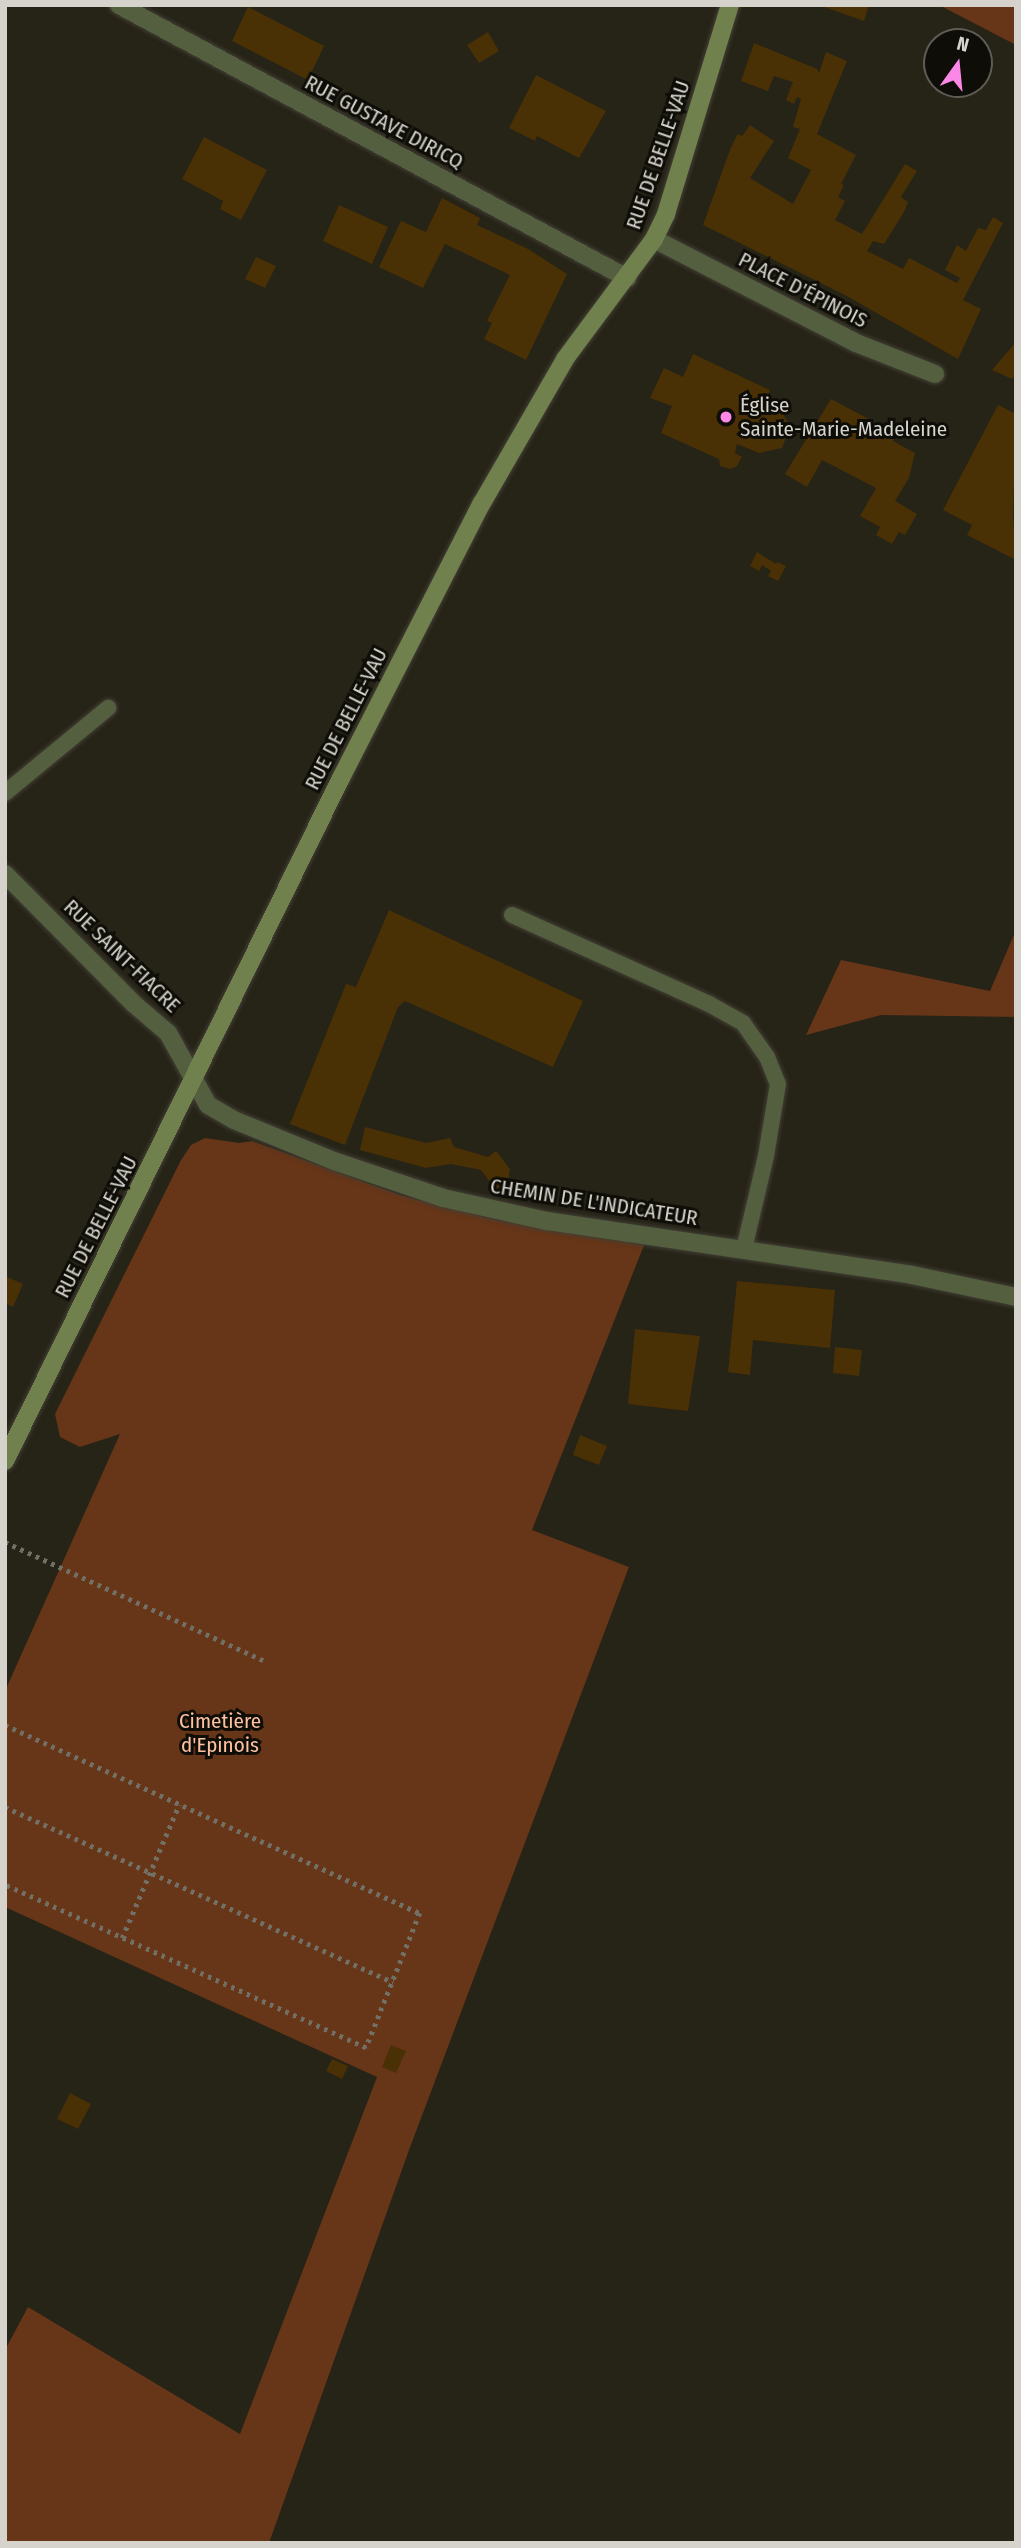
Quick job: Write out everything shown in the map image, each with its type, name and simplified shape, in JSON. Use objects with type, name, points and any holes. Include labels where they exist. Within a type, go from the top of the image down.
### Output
[{"type":"street","name":"RUE GUSTAVE DIRICQ","points":[[119,5],[627,278]]},
{"type":"street","name":"RUE DE BELLE-VAU","points":[[5,1461],[341,778],[482,503],[565,359],[594,315],[627,278],[654,239],[666,214],[730,5]]},
{"type":"street","name":"PLACE D'ÉPINOIS","points":[[654,239],[856,343],[935,374]]},
{"type":"street","name":"RUE SAINT-FIACRE","points":[[5,874],[134,1004],[168,1033],[195,1079]]},
{"type":"street","name":"CHEMIN DE L'INDICATEUR","points":[[195,1079],[208,1105],[234,1120],[334,1161],[443,1198],[547,1221],[912,1275],[1016,1297]]},
{"type":"lane","points":[[5,793],[108,708]]},
{"type":"lane","points":[[512,915],[709,1004],[743,1023],[767,1056],[778,1084],[766,1156],[744,1249]]},
{"type":"path","points":[[5,1542],[263,1660]]},
{"type":"path","points":[[5,1726],[420,1913],[366,2048],[5,1885]]},
{"type":"path","points":[[122,1938],[179,1805]]},
{"type":"path","points":[[5,1807],[393,1982]]},
{"type":"green space","points":[[939,5],[1016,5],[1016,45],[993,33],[993,28],[983,28]]},
{"type":"green space","points":[[1016,930],[1016,1017],[881,1015],[806,1035],[841,960],[990,991]]},
{"type":"green space","name":"Cimetière d'Epinois","points":[[205,1138],[239,1143],[252,1141],[400,1195],[492,1219],[644,1245],[532,1530],[629,1567],[409,2150],[269,2543],[5,2543],[5,2350],[28,2307],[240,2434],[377,2077],[5,1907],[5,1691],[120,1434],[80,1447],[60,1437],[55,1414],[181,1160],[191,1145]]},
{"type":"building","points":[[819,5],[869,5],[864,21]]},
{"type":"building","points":[[248,7],[324,46],[308,80],[232,41]]},
{"type":"building","points":[[488,32],[499,51],[479,63],[467,45]]},
{"type":"building","points":[[754,43],[817,69],[819,73],[826,52],[847,61],[817,134],[856,155],[841,184],[844,185],[838,197],[845,201],[835,220],[862,234],[905,164],[917,171],[901,197],[908,202],[904,212],[884,244],[873,241],[867,251],[903,269],[909,258],[957,283],[960,278],[945,270],[957,245],[966,251],[978,228],[986,230],[993,217],[1003,223],[963,300],[981,309],[958,359],[843,294],[703,225],[731,147],[738,134],[742,136],[750,125],[774,141],[750,178],[793,204],[811,170],[788,158],[800,129],[793,127],[801,99],[797,97],[794,104],[786,100],[793,82],[774,76],[768,91],[741,81]]},
{"type":"building","points":[[536,75],[606,111],[579,158],[537,136],[535,141],[509,128]]},
{"type":"building","points":[[204,137],[267,170],[241,220],[220,209],[223,201],[182,179]]},
{"type":"building","points":[[442,198],[480,218],[477,225],[528,249],[567,274],[526,360],[484,339],[492,323],[487,321],[510,275],[445,244],[423,288],[379,267],[401,221],[426,232]]},
{"type":"building","points":[[339,205],[388,227],[372,264],[323,241]]},
{"type":"building","points":[[256,257],[276,266],[265,288],[245,279]]},
{"type":"building","points":[[1016,342],[1016,374],[1012,379],[992,370]]},
{"type":"building","name":"Église Sainte-Marie-Madeleine","points":[[693,354],[770,390],[765,401],[780,408],[790,427],[782,448],[759,453],[737,444],[735,453],[742,457],[737,466],[730,469],[720,466],[719,459],[661,433],[672,406],[650,398],[664,368],[683,377]]},
{"type":"building","points":[[831,399],[897,434],[893,441],[915,453],[909,478],[895,501],[917,514],[905,535],[899,532],[892,544],[876,535],[880,527],[860,516],[876,488],[822,460],[807,487],[785,474]]},
{"type":"building","points":[[998,405],[1016,414],[1013,516],[1016,560],[967,535],[972,525],[943,510]]},
{"type":"building","points":[[757,552],[776,564],[777,562],[786,566],[778,581],[768,576],[771,571],[762,565],[759,571],[750,566]]},
{"type":"building","points":[[389,910],[583,1001],[553,1067],[405,1001],[398,1007],[345,1145],[290,1124],[346,984],[356,987]]},
{"type":"building","points":[[365,1127],[426,1143],[450,1138],[454,1147],[488,1157],[496,1151],[510,1169],[507,1190],[494,1187],[481,1170],[451,1164],[426,1168],[360,1150]]},
{"type":"building","points":[[5,1276],[23,1284],[13,1307],[5,1303]]},
{"type":"building","points":[[737,1281],[835,1290],[830,1348],[753,1340],[750,1375],[728,1372]]},
{"type":"building","points":[[635,1329],[700,1336],[688,1411],[628,1404]]},
{"type":"building","points":[[835,1347],[862,1350],[859,1376],[833,1373]]},
{"type":"building","points":[[580,1435],[607,1446],[599,1465],[573,1455]]},
{"type":"building","points":[[391,2045],[406,2051],[396,2073],[382,2067]]},
{"type":"building","points":[[332,2059],[348,2066],[342,2079],[326,2071]]},
{"type":"building","points":[[70,2093],[91,2104],[78,2129],[57,2119]]},
{"type":"place","name":"Église Sainte-Marie-Madeleine","points":[[726,417]]}]
